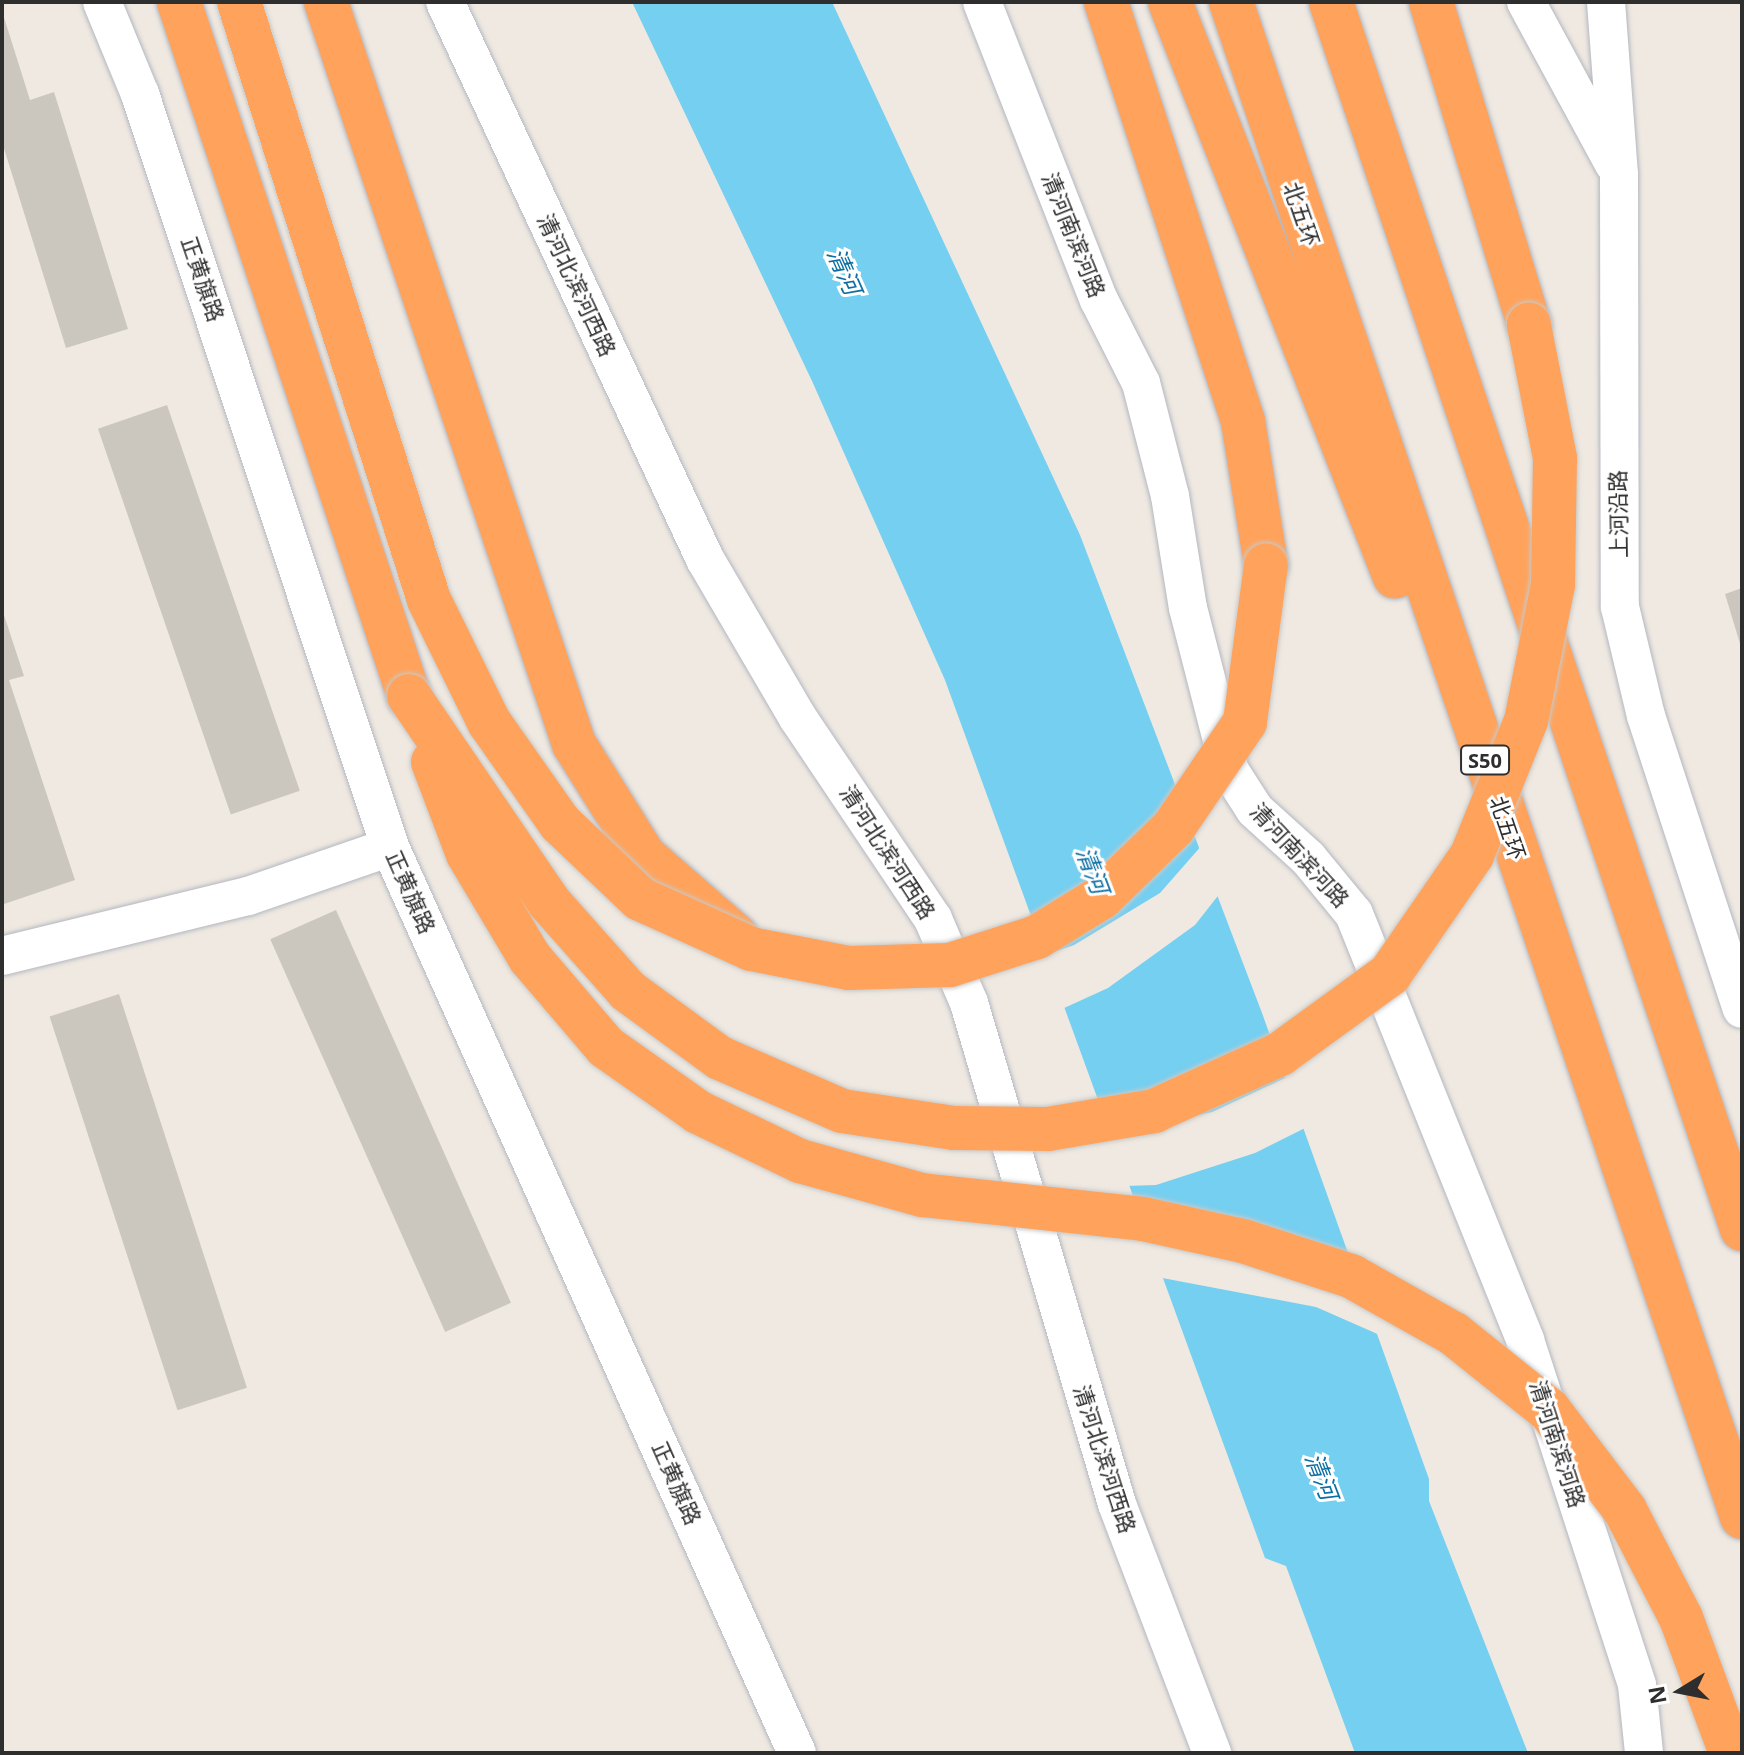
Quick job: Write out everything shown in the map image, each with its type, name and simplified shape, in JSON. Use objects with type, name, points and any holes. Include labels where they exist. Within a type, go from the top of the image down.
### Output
[{"type":"highway","points":[[179,2],[409,696],[468,854],[530,958],[606,1047],[698,1112],[800,1161],[922,1195],[1143,1219],[1243,1241],[1351,1276],[1454,1334],[1537,1400],[1625,1510],[1681,1618],[1731,1753]]},
{"type":"highway","points":[[239,2],[429,600],[489,722],[560,823],[640,899],[751,949],[849,968],[950,965],[1037,937],[1102,897],[1173,828],[1245,722],[1266,565],[1243,421],[1106,2]]},
{"type":"highway","points":[[326,2],[574,744],[644,856],[751,949]]},
{"type":"highway","points":[[1170,2],[1587,1064]]},
{"type":"highway","name":"北五环","points":[[1231,2],[1742,1517]]},
{"type":"highway","points":[[1331,2],[1742,1229]]},
{"type":"highway","points":[[409,696],[549,902],[628,991],[720,1058],[842,1111],[954,1128],[1048,1129],[1154,1111],[1280,1054],[1390,974],[1472,855],[1526,721],[1553,585],[1555,458],[1529,325],[1431,2]]},
{"type":"street","name":"正黄旗路","points":[[102,2],[150,124],[390,847],[797,1753]]},
{"type":"street","name":"清河北滨河西路","points":[[445,2],[705,559],[798,718],[933,919],[969,1003],[1117,1504],[1212,1753]]},
{"type":"street","name":"清河南滨河路","points":[[982,2],[1099,300],[1141,383],[1170,496],[1188,608],[1230,771],[1255,810],[1308,858],[1354,914],[1525,1340],[1637,1685],[1644,1753]]},
{"type":"street","points":[[1526,2],[1619,174]]},
{"type":"street","name":"上河沿路","points":[[1606,2],[1619,174],[1620,607],[1646,716],[1742,1009]]},
{"type":"street","points":[[2,956],[248,896],[390,847]]},
{"type":"water","name":"清河","points":[[632,2],[832,2],[1080,535],[1262,1013],[1429,1479],[1429,1501],[1528,1753],[1355,1753],[1286,1566],[1265,1558],[945,680],[812,381]]},
{"type":"pier","points":[[1203,844],[1221,892],[1195,925],[1108,988],[1062,1009],[1042,956],[1074,945],[1160,893]]},
{"type":"pier","points":[[1289,1076],[1307,1127],[1255,1153],[1156,1185],[1125,1186],[1107,1137],[1212,1112]]},
{"type":"pier","points":[[1143,1238],[1365,1290],[1382,1336],[1316,1307],[1157,1277]]},
{"type":"building","points":[[2,11],[30,100],[54,92],[128,329],[66,348],[2,142]]},
{"type":"building","points":[[167,405],[300,791],[231,815],[98,429]]},
{"type":"building","points":[[1742,588],[1742,647],[1741,647],[1725,594]]},
{"type":"building","points":[[3,612],[24,676],[9,680],[75,880],[4,904]]},
{"type":"building","points":[[336,910],[511,1303],[445,1332],[270,939]]},
{"type":"building","points":[[119,994],[247,1388],[178,1410],[50,1017]]}]
